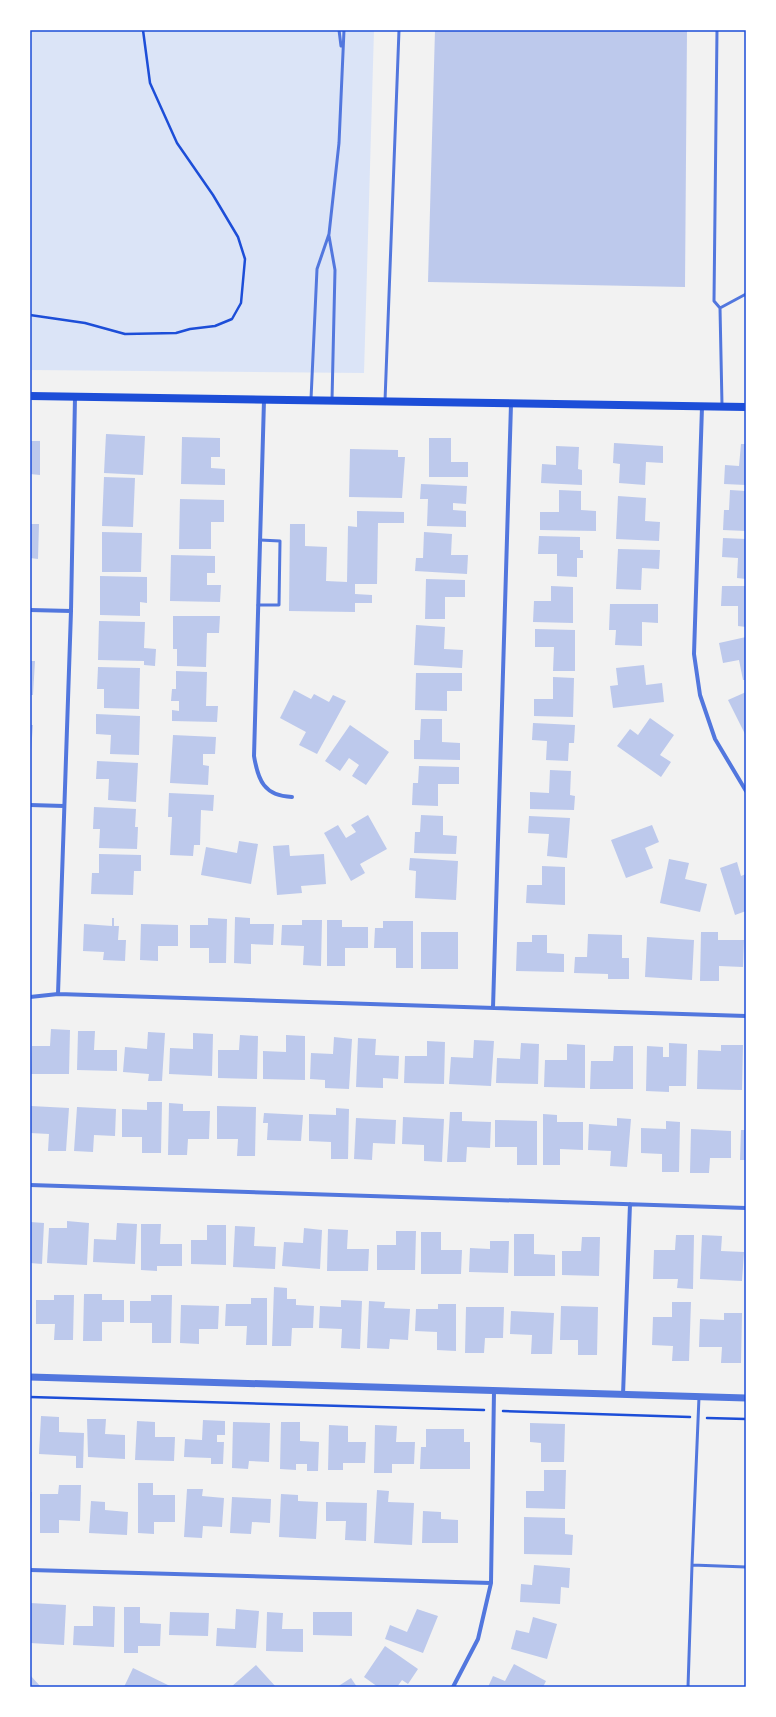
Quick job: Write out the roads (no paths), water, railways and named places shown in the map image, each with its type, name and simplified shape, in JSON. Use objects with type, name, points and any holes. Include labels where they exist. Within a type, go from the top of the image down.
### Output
[{"type":"main road","points":[[30,396],[746,407]]},
{"type":"street","points":[[58,994],[71,611],[75,397]]},
{"type":"street","points":[[264,400],[254,756],[257,775],[268,789],[280,796],[292,797]]},
{"type":"street","points":[[493,1008],[511,404]]},
{"type":"street","points":[[702,406],[694,654],[700,696],[715,739],[746,791]]},
{"type":"street","points":[[30,610],[71,611]]},
{"type":"street","points":[[30,806],[64,806]]},
{"type":"street","points":[[30,997],[58,994],[746,1016]]},
{"type":"street","points":[[30,1185],[746,1208]]},
{"type":"street","points":[[623,1395],[630,1204]]},
{"type":"street","points":[[30,1377],[746,1398]]},
{"type":"street","points":[[453,1687],[478,1639],[491,1584],[494,1391]]},
{"type":"street","points":[[30,1570],[491,1584]]},
{"type":"lane","points":[[339,30],[342,52]]},
{"type":"lane","points":[[311,400],[317,269],[329,234],[339,143],[344,30]]},
{"type":"lane","points":[[385,402],[399,30]]},
{"type":"lane","points":[[718,30],[714,301],[720,308],[722,407]]},
{"type":"lane","points":[[329,234],[335,270],[332,400]]},
{"type":"lane","points":[[720,308],[746,294]]},
{"type":"lane","points":[[258,605],[279,605],[280,541],[260,540]]},
{"type":"lane","points":[[688,1687],[699,1397]]},
{"type":"lane","points":[[692,1566],[746,1567]]}]
